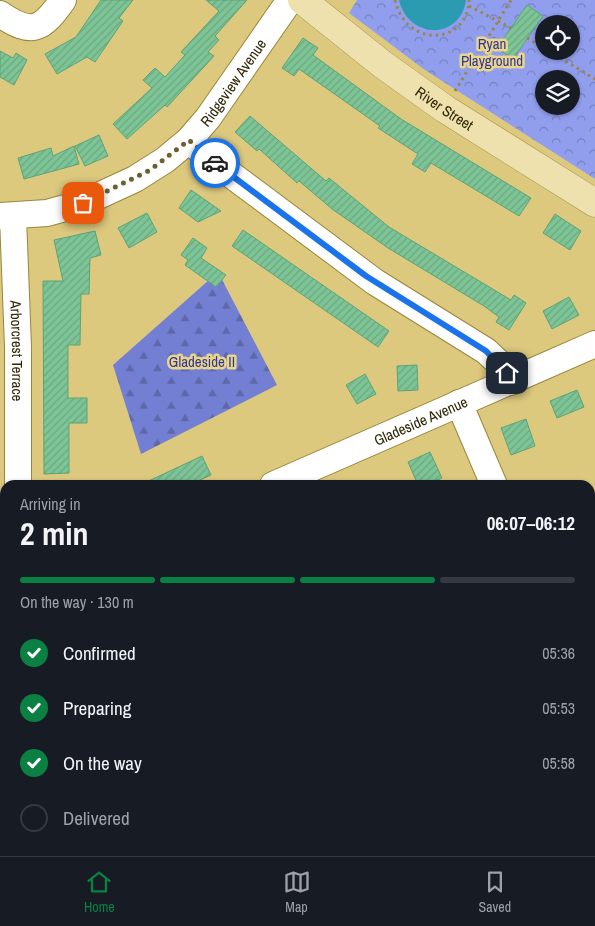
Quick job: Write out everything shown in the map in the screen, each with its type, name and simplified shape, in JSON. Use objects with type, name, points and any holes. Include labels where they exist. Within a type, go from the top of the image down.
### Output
[{"type":"main road","name":"River Street","points":[[302,0],[382,64],[444,109],[595,203]]},
{"type":"street","points":[[0,14],[19,26],[33,28],[47,22],[63,0]]},
{"type":"street","name":"Ridgeview Avenue","points":[[6,216],[47,213],[83,203],[150,170],[189,140],[208,118],[290,0]]},
{"type":"street","points":[[189,140],[210,159],[363,274],[486,351],[501,365],[510,382]]},
{"type":"street","name":"Arborcrest Terrace","points":[[6,216],[18,347],[18,480]]},
{"type":"street","name":"Gladeside Avenue","points":[[284,480],[595,344]]},
{"type":"street","points":[[459,403],[492,480]]},
{"type":"path","points":[[395,0],[403,22],[412,30],[435,36],[457,26],[465,17],[469,0]]},
{"type":"path","points":[[444,109],[511,0]]},
{"type":"path","points":[[469,6],[511,28]]},
{"type":"path","points":[[527,38],[535,43]]},
{"type":"path","points":[[564,60],[595,79]]},
{"type":"green space","name":"Ryan Playground","points":[[357,0],[595,0],[595,179],[425,70],[349,13]]},
{"type":"green space","name":"Gladeside II","points":[[218,272],[277,385],[141,454],[113,365]]},
{"type":"shaded area","points":[[399,0],[466,0],[462,13],[454,23],[445,28],[434,30],[423,28],[412,22],[404,13]]},
{"type":"building","points":[[101,0],[133,0],[119,18],[123,21],[95,62],[87,57],[57,74],[45,54],[76,37]]},
{"type":"building","points":[[206,0],[247,0],[215,36],[219,40],[208,52],[214,56],[167,107],[165,105],[127,139],[113,124],[152,88],[143,80],[155,68],[165,77],[185,55],[181,52],[219,11]]},
{"type":"building","points":[[527,5],[542,15],[535,15],[535,27],[513,59],[497,48]]},
{"type":"building","points":[[303,38],[318,48],[313,55],[401,119],[531,198],[519,216],[431,163],[425,172],[412,164],[418,154],[378,128],[380,126],[299,69],[294,76],[282,68]]},
{"type":"building","points":[[0,51],[13,58],[16,53],[27,60],[14,85],[0,77]]},
{"type":"building","points":[[250,116],[326,181],[329,178],[389,227],[511,300],[514,295],[526,303],[509,330],[496,322],[499,317],[484,306],[388,248],[332,209],[299,181],[297,183],[259,149],[257,151],[235,132]]},
{"type":"building","points":[[99,135],[108,156],[85,166],[75,146]]},
{"type":"building","points":[[74,146],[79,164],[24,179],[18,158],[51,148],[53,156]]},
{"type":"building","points":[[191,190],[221,211],[198,222],[179,208]]},
{"type":"building","points":[[147,213],[157,232],[129,248],[118,228]]},
{"type":"building","points":[[555,214],[581,231],[570,250],[543,233]]},
{"type":"building","points":[[243,230],[389,331],[378,347],[232,246]]},
{"type":"building","points":[[95,231],[101,255],[90,258],[89,294],[81,294],[80,345],[68,345],[68,398],[87,398],[87,423],[69,423],[69,473],[44,474],[43,281],[63,281],[54,240]]},
{"type":"building","points":[[193,238],[207,248],[201,258],[226,275],[216,287],[185,265],[188,260],[181,255]]},
{"type":"building","points":[[569,297],[579,315],[552,329],[543,311]]},
{"type":"building","points":[[417,365],[418,390],[398,391],[397,366]]},
{"type":"building","points":[[365,374],[376,394],[357,404],[346,385]]},
{"type":"building","points":[[577,390],[584,407],[557,418],[550,401]]},
{"type":"building","points":[[526,419],[535,446],[511,455],[501,428]]},
{"type":"building","points":[[430,452],[442,478],[437,480],[416,480],[408,462]]},
{"type":"building","points":[[202,456],[211,475],[200,480],[151,480]]},
{"type":"way so far","points":[[83,203],[135,179],[165,160],[189,140],[215,163]]},
{"type":"route","points":[[215,163],[366,276],[486,351],[495,358],[507,373]]}]
